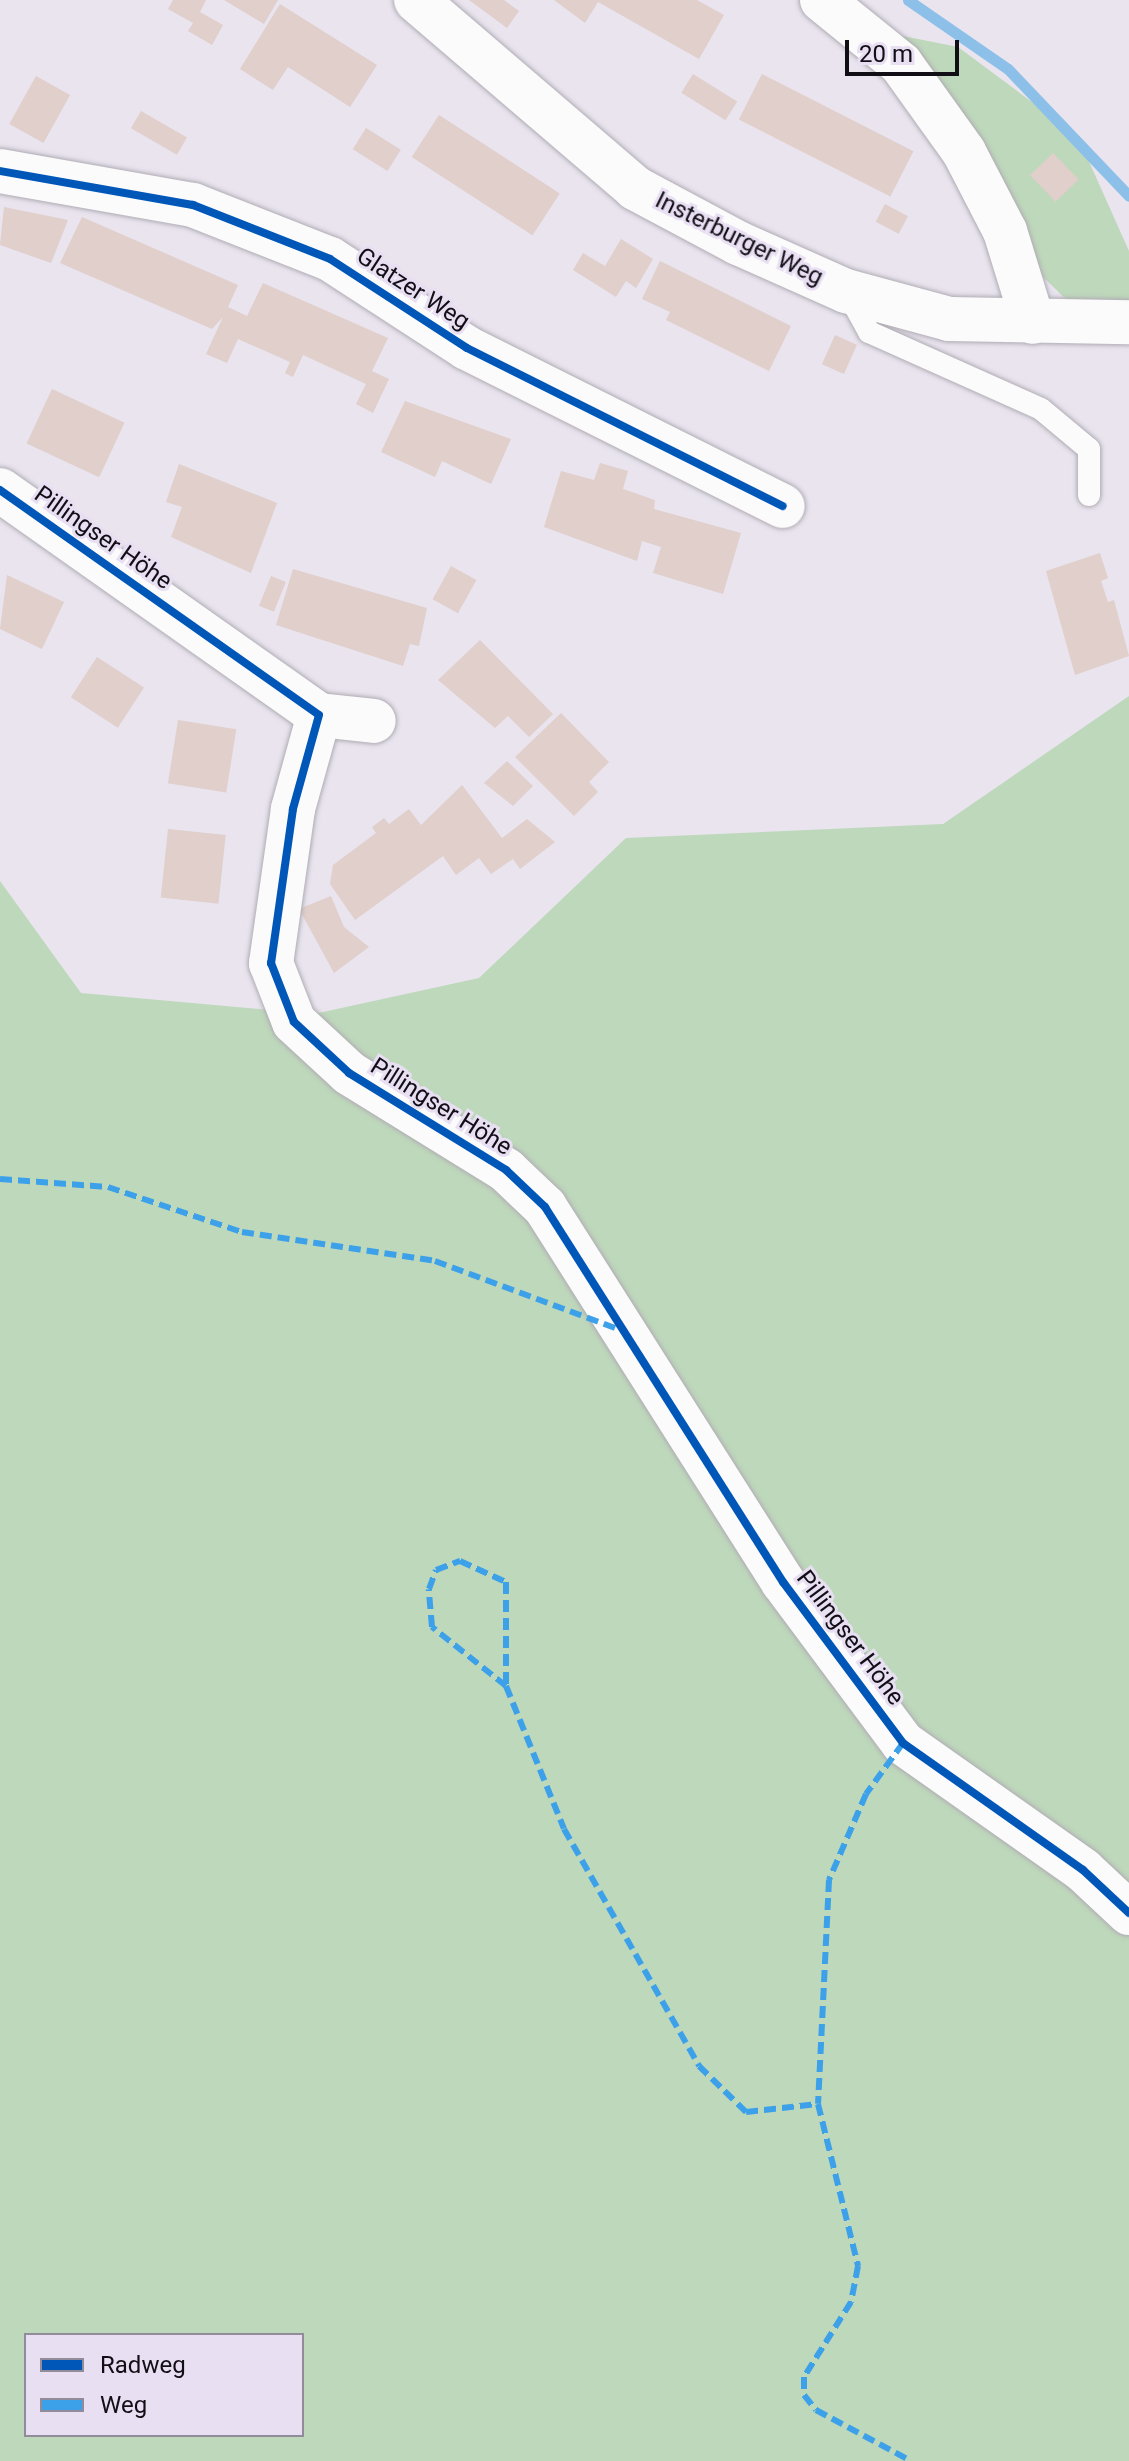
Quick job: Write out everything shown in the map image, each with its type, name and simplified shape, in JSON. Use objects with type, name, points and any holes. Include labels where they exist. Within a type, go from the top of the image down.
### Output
[{"type":"street","name":"Insterburger Weg","points":[[416,0],[635,188],[846,291],[949,319],[1129,322]]},
{"type":"street","points":[[822,0],[901,64],[964,152],[1005,231],[1033,322]]},
{"type":"street","name":"Glatzer Weg","points":[[0,171],[193,205],[330,259],[467,348],[783,506]]},
{"type":"street","name":"Pillingser Höhe","points":[[0,490],[319,715],[374,721]]},
{"type":"street","name":"Pillingser Höhe","points":[[319,715],[293,809],[271,963],[294,1022],[349,1073],[506,1170],[545,1207],[783,1582],[903,1743],[1083,1870],[1129,1913]]},
{"type":"lane","points":[[846,291],[869,332],[1041,409],[1089,449],[1089,495]]},
{"type":"green space","points":[[898,35],[958,47],[1036,105],[1087,157],[1129,251],[1129,309],[1072,305],[1043,277],[1006,191]]},
{"type":"green space","points":[[1129,696],[1129,2461],[0,2461],[0,881],[81,993],[314,1014],[479,978],[626,838],[943,824]]},
{"type":"building","points":[[173,0],[206,0],[200,12],[223,25],[212,45],[188,31],[193,23],[168,9]]},
{"type":"building","points":[[224,0],[278,0],[264,24]]},
{"type":"building","points":[[469,0],[504,0],[519,11],[507,28]]},
{"type":"building","points":[[554,0],[697,0],[724,15],[699,59],[598,2],[585,23]]},
{"type":"building","points":[[280,4],[377,65],[350,107],[288,67],[273,90],[240,69]]},
{"type":"building","points":[[693,74],[737,102],[725,120],[681,93]]},
{"type":"building","points":[[762,74],[913,151],[890,197],[739,119]]},
{"type":"building","points":[[36,76],[70,95],[43,143],[9,124]]},
{"type":"building","points":[[141,111],[187,138],[177,155],[131,128]]},
{"type":"building","points":[[439,115],[560,193],[533,235],[412,157]]},
{"type":"building","points":[[366,128],[401,150],[388,171],[353,149]]},
{"type":"building","points":[[1053,153],[1079,180],[1056,202],[1030,175]]},
{"type":"building","points":[[885,204],[908,216],[899,234],[876,222]]},
{"type":"building","points":[[4,207],[68,220],[51,263],[0,245]]},
{"type":"building","points":[[82,217],[238,285],[228,307],[247,316],[263,283],[388,338],[372,371],[389,379],[373,413],[356,404],[366,384],[303,355],[293,377],[285,373],[290,362],[238,339],[227,363],[206,354],[223,317],[212,329],[60,263]]},
{"type":"building","points":[[621,239],[653,259],[636,288],[626,281],[616,297],[573,270],[583,253],[605,266]]},
{"type":"building","points":[[660,261],[791,326],[769,371],[666,320],[670,312],[642,299]]},
{"type":"building","points":[[835,335],[857,345],[844,374],[822,364]]},
{"type":"building","points":[[52,389],[125,423],[99,477],[27,443]]},
{"type":"building","points":[[405,401],[511,439],[491,484],[442,461],[435,477],[381,452]]},
{"type":"building","points":[[600,463],[628,471],[623,489],[655,500],[654,509],[741,533],[723,594],[653,573],[661,547],[642,541],[637,561],[544,527],[561,471],[594,480]]},
{"type":"building","points":[[179,464],[277,503],[251,573],[171,537],[182,507],[166,502]]},
{"type":"building","points":[[1100,553],[1108,578],[1101,581],[1108,602],[1114,600],[1129,656],[1075,675],[1046,571]]},
{"type":"building","points":[[451,566],[476,580],[458,613],[433,599]]},
{"type":"building","points":[[293,569],[427,608],[419,646],[410,644],[403,666],[276,625]]},
{"type":"building","points":[[7,575],[64,602],[42,649],[0,629]]},
{"type":"building","points":[[271,576],[286,582],[274,612],[259,606]]},
{"type":"building","points":[[480,640],[553,714],[529,737],[508,716],[495,728],[438,680]]},
{"type":"building","points":[[97,657],[144,687],[118,728],[71,697]]},
{"type":"building","points":[[561,713],[609,762],[589,782],[598,792],[574,816],[515,757]]},
{"type":"building","points":[[178,720],[236,729],[226,792],[168,783]]},
{"type":"building","points":[[507,761],[533,786],[513,806],[484,783]]},
{"type":"building","points":[[462,785],[502,838],[527,819],[555,842],[520,869],[513,859],[491,874],[479,858],[456,875],[443,856],[355,920],[330,884],[333,865],[376,833],[372,827],[384,818],[389,824],[409,809],[421,825]]},
{"type":"building","points":[[168,829],[226,835],[218,904],[161,898]]},
{"type":"building","points":[[331,896],[344,927],[369,947],[334,973],[299,909]]},
{"type":"waterway","points":[[908,0],[1008,69],[1129,196]]},
{"type":"marked path","points":[[0,1179],[108,1187],[242,1232],[435,1261],[618,1329]]},
{"type":"marked path","points":[[506,1686],[432,1627],[429,1589],[436,1570],[460,1561],[506,1582],[506,1686],[564,1829],[699,2066],[746,2112],[818,2104]]},
{"type":"marked path","points":[[903,1743],[866,1794],[829,1880],[818,2104],[858,2266],[851,2302],[804,2377],[804,2395],[816,2410],[911,2461]]},
{"type":"cycle path","points":[[0,171],[193,205],[330,259],[467,348],[783,506]]},
{"type":"cycle path","points":[[0,490],[319,715],[293,809],[271,963],[294,1022],[349,1073],[506,1170],[545,1207],[783,1582],[903,1743],[1083,1870],[1129,1913]]}]
